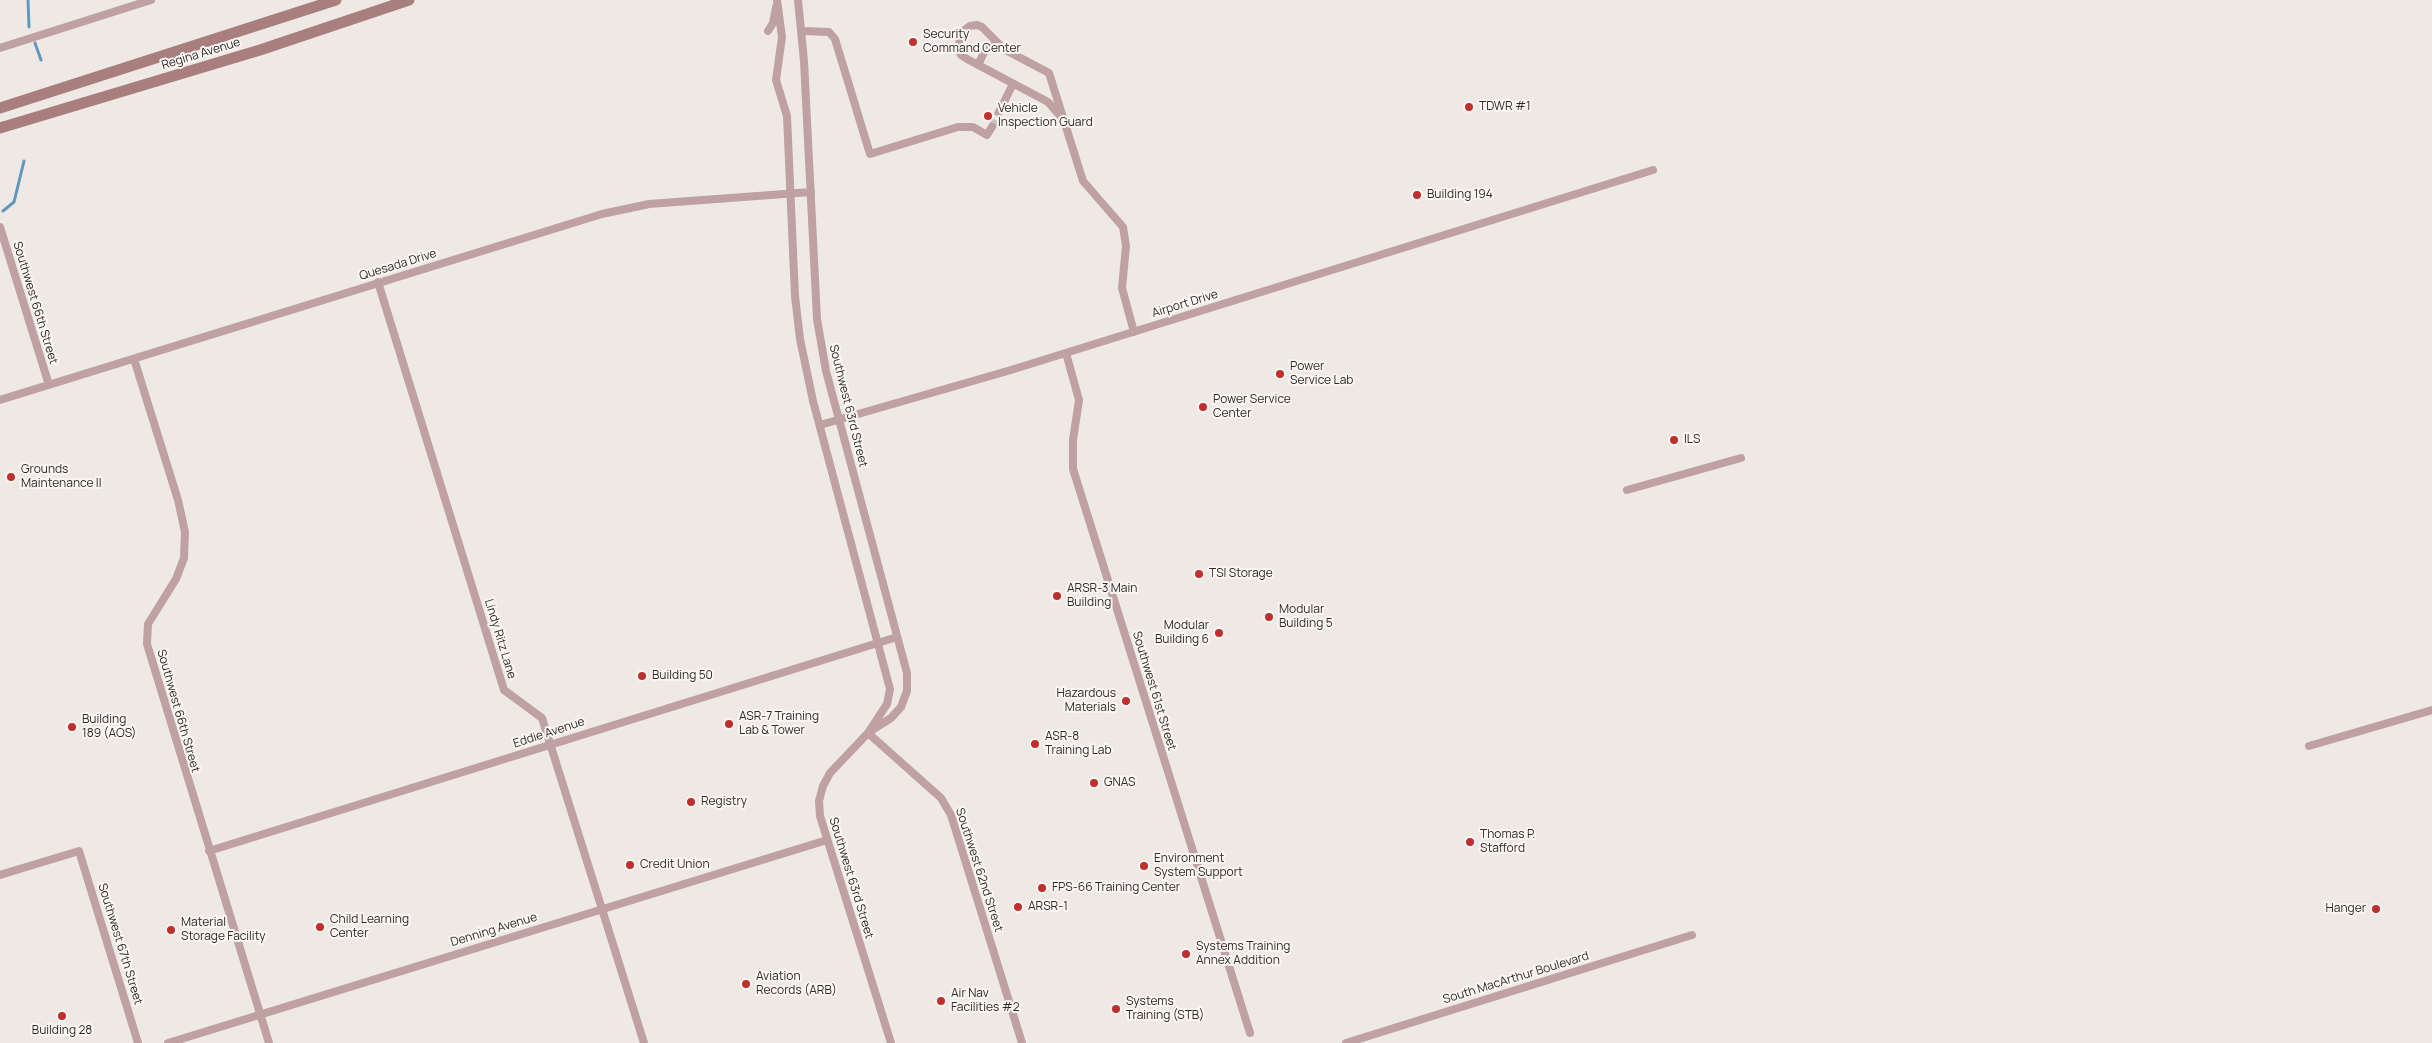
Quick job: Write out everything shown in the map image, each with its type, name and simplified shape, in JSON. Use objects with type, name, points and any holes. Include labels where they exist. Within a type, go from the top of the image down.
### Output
[{"type":"main road","name":"Regina Avenue","points":[[4,107],[336,0]]},
{"type":"main road","name":"Regina Avenue","points":[[0,128],[260,50],[409,0]]},
{"type":"street","points":[[0,48],[151,0]]},
{"type":"street","points":[[768,31],[776,11],[776,0]]},
{"type":"street","name":"Southwest 63rd Street","points":[[776,0],[782,36],[776,80],[786,116],[795,296],[800,339],[820,425],[890,689],[887,704],[868,733],[830,773],[823,786],[819,801],[820,816],[891,1043]]},
{"type":"street","name":"Southwest 63rd Street","points":[[798,0],[802,30],[817,319],[826,371],[838,419],[906,673],[907,691],[901,707],[891,718],[868,733]]},
{"type":"street","points":[[1001,46],[982,27],[977,25],[965,28],[959,37],[958,48],[961,55],[1048,102],[1065,122]]},
{"type":"street","points":[[802,30],[829,32],[835,39],[870,154],[965,126],[987,136],[992,127]]},
{"type":"street","points":[[978,65],[986,48],[994,44],[1049,73],[1083,181],[1123,228],[1126,246],[1122,288],[1134,332]]},
{"type":"street","points":[[999,112],[1013,84]]},
{"type":"street","name":"Airport Drive","points":[[820,425],[1066,353],[1653,170]]},
{"type":"street","name":"Quesada Drive","points":[[0,400],[602,214],[649,204],[811,192]]},
{"type":"street","name":"Southwest 66th Street","points":[[0,227],[49,385]]},
{"type":"street","name":"Lindy Ritz Lane","points":[[378,282],[504,690],[542,718],[644,1043]]},
{"type":"street","name":"Southwest 61st Street","points":[[1066,353],[1079,400],[1073,440],[1073,469],[1250,1033]]},
{"type":"street","name":"Southwest 66th Street","points":[[134,359],[178,500],[184,532],[184,558],[176,579],[148,624],[147,644],[209,852],[269,1043]]},
{"type":"street","points":[[1627,490],[1741,458]]},
{"type":"street","name":"Eddie Avenue","points":[[209,852],[897,636]]},
{"type":"street","points":[[2309,746],[2432,710]]},
{"type":"street","name":"Southwest 62nd Street","points":[[868,733],[941,798],[951,815],[1022,1043]]},
{"type":"street","name":"Denning Avenue","points":[[168,1043],[827,840]]},
{"type":"street","name":"Southwest 67th Street","points":[[0,876],[79,851],[138,1043]]},
{"type":"street","name":"South MacArthur Boulevard","points":[[1346,1043],[1692,935]]},
{"type":"waterway","points":[[28,0],[29,27]]},
{"type":"waterway","points":[[35,43],[41,60]]},
{"type":"waterway","points":[[3,211],[14,202],[24,161]]},
{"type":"tunnel","points":[[992,127],[999,112]]},
{"type":"place","name":"Security Command Center","points":[[913,42]]},
{"type":"place","name":"TDWR #1","points":[[1469,107]]},
{"type":"place","name":"Vehicle Inspection Guard","points":[[988,116]]},
{"type":"place","name":"Building 194","points":[[1417,195]]},
{"type":"place","name":"Power Service Lab","points":[[1280,374]]},
{"type":"place","name":"Power Service Center","points":[[1203,407]]},
{"type":"place","name":"ILS","points":[[1674,440]]},
{"type":"place","name":"Grounds Maintenance II","points":[[11,477]]},
{"type":"place","name":"TSI Storage","points":[[1199,574]]},
{"type":"place","name":"ARSR-3 Main Building","points":[[1057,596]]},
{"type":"place","name":"Modular Building 5","points":[[1269,617]]},
{"type":"place","name":"Modular Building 6","points":[[1219,633]]},
{"type":"place","name":"Building 50","points":[[642,676]]},
{"type":"place","name":"Hazardous Materials","points":[[1126,701]]},
{"type":"place","name":"ASR-7 Training Lab & Tower","points":[[729,724]]},
{"type":"place","name":"Building 189 (AOS)","points":[[72,727]]},
{"type":"place","name":"ASR-8 Training Lab","points":[[1035,744]]},
{"type":"place","name":"GNAS","points":[[1094,783]]},
{"type":"place","name":"Registry","points":[[691,802]]},
{"type":"place","name":"Thomas P. Stafford","points":[[1470,842]]},
{"type":"place","name":"Credit Union","points":[[630,865]]},
{"type":"place","name":"Environment System Support","points":[[1144,866]]},
{"type":"place","name":"FPS-66 Training Center","points":[[1042,888]]},
{"type":"place","name":"ARSR-1","points":[[1018,907]]},
{"type":"place","name":"Hanger","points":[[2376,909]]},
{"type":"place","name":"Child Learning Center","points":[[320,927]]},
{"type":"place","name":"Material Storage Facility","points":[[171,930]]},
{"type":"place","name":"Systems Training Annex Addition","points":[[1186,954]]},
{"type":"place","name":"Aviation Records (ARB)","points":[[746,984]]},
{"type":"place","name":"Air Nav Facilities #2","points":[[941,1001]]},
{"type":"place","name":"Systems Training (STB)","points":[[1116,1009]]},
{"type":"place","name":"Building 28","points":[[62,1016]]}]
